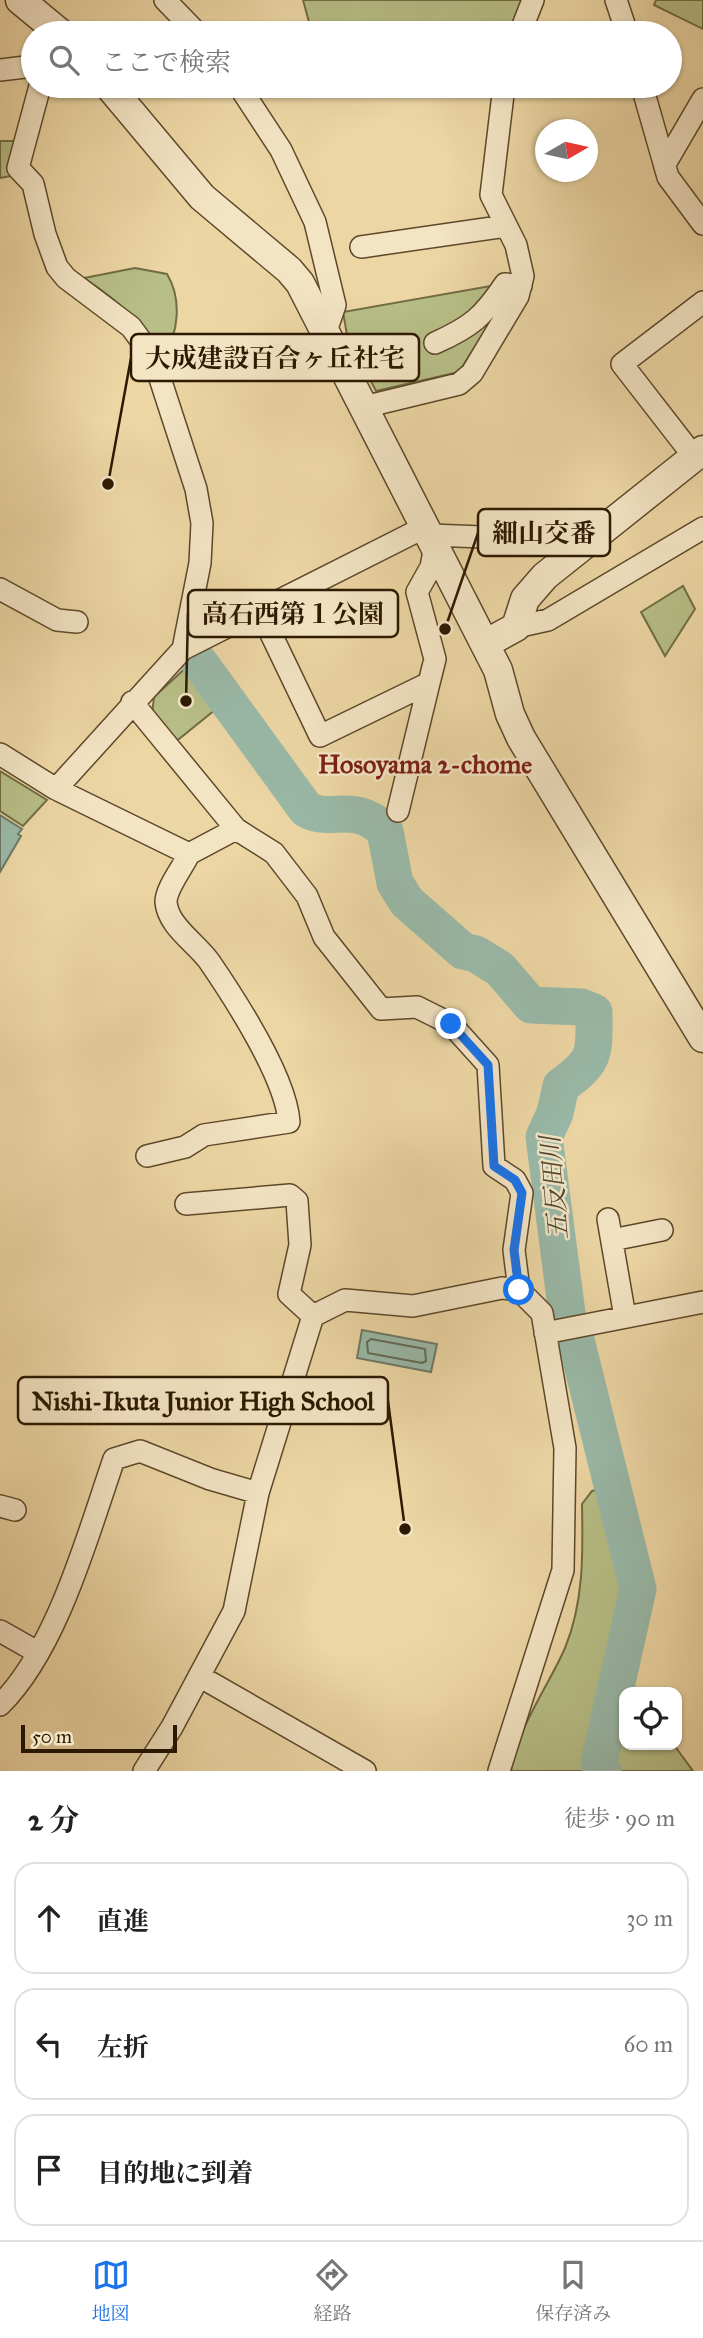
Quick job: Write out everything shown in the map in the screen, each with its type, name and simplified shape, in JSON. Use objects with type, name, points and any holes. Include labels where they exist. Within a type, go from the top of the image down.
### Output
[{"type":"street","points":[[20,0],[45,21]]},
{"type":"street","points":[[165,0],[185,21]]},
{"type":"street","points":[[525,21],[533,0]]},
{"type":"street","points":[[616,0],[623,21]]},
{"type":"street","points":[[0,70],[21,67]]},
{"type":"street","points":[[37,98],[18,168],[33,184],[45,234],[57,267],[66,278],[131,327],[153,357],[196,489],[202,523],[200,563],[183,649]]},
{"type":"street","points":[[119,98],[202,197],[289,270],[326,331],[498,670],[510,714],[521,738],[703,1038]]},
{"type":"street","points":[[247,98],[281,150],[315,222],[335,305],[326,331]]},
{"type":"street","points":[[364,407],[459,384],[472,373],[521,286],[523,276],[516,245],[491,195],[503,98]]},
{"type":"street","points":[[646,98],[665,164],[676,190],[703,224]]},
{"type":"street","points":[[665,164],[703,99]]},
{"type":"street","points":[[361,247],[506,226]]},
{"type":"street","points":[[435,343],[467,329],[485,314],[505,285],[521,286]]},
{"type":"street","points":[[516,627],[525,599],[534,587],[586,541],[699,454],[622,364],[703,302]]},
{"type":"street","points":[[485,644],[516,627],[548,621],[703,528]]},
{"type":"street","points":[[398,811],[435,659],[417,592],[431,567],[430,536]]},
{"type":"street","points":[[56,789],[132,702],[183,649],[260,611],[430,536],[586,541]]},
{"type":"street","points":[[0,589],[57,620],[77,622]]},
{"type":"street","points":[[260,611],[320,736],[429,683]]},
{"type":"street","points":[[132,702],[236,829],[274,853],[307,896],[324,937],[381,1009],[417,1007],[451,1024],[488,1065],[494,1166],[515,1180],[522,1193],[514,1250],[519,1290],[542,1313],[565,1448],[563,1570],[499,1771]]},
{"type":"street","points":[[0,754],[56,789],[189,854]]},
{"type":"street","points":[[147,1156],[185,1147],[204,1135],[289,1122],[282,1090],[247,1023],[208,960],[169,916],[166,898],[189,854],[236,829]]},
{"type":"street","points":[[186,1203],[290,1195],[297,1201],[300,1245],[289,1294],[313,1316]]},
{"type":"street","points":[[625,1317],[610,1229],[662,1230]]},
{"type":"street","points":[[144,1771],[234,1611],[258,1493],[313,1316],[345,1300],[413,1306],[502,1288],[519,1290]]},
{"type":"street","points":[[545,1333],[703,1302]]},
{"type":"street","points":[[0,1704],[19,1686],[64,1597],[114,1459],[140,1451],[210,1479],[258,1493]]},
{"type":"street","points":[[0,1630],[37,1652]]},
{"type":"street","points":[[199,1676],[365,1771]]},
{"type":"green space","points":[[303,0],[524,0],[516,21],[309,21]]},
{"type":"green space","points":[[656,0],[703,0],[703,29],[654,5]]},
{"type":"green space","points":[[0,141],[18,141],[16,175],[0,178]]},
{"type":"green space","points":[[135,268],[167,274],[172,284],[177,316],[163,357],[128,313],[84,278]]},
{"type":"green space","points":[[502,284],[511,289],[459,372],[376,391],[347,335],[343,312]]},
{"type":"green space","points":[[683,586],[695,609],[665,656],[641,612]]},
{"type":"green space","points":[[190,664],[221,705],[174,743],[152,715],[154,697]]},
{"type":"green space","points":[[0,771],[47,800],[23,826],[0,811]]},
{"type":"green space","points":[[604,1488],[619,1489],[642,1573],[622,1683],[628,1687],[619,1687],[619,1750],[678,1750],[693,1771],[511,1771],[519,1741],[571,1631],[581,1577],[582,1504],[592,1491]]},
{"type":"water","points":[[0,815],[22,829],[18,834],[21,836],[0,872]]},
{"type":"water","points":[[362,1330],[437,1344],[431,1372],[357,1358]]},
{"type":"waterway","name":"五反田川","points":[[199,662],[306,809],[324,814],[353,814],[374,822],[385,831],[395,883],[407,902],[463,951],[476,954],[500,969],[531,1005],[581,1007],[594,1012],[591,1055],[581,1069],[561,1086],[555,1113],[544,1137],[568,1321]]},
{"type":"waterway","name":"五反田川","points":[[575,1336],[638,1589],[599,1763],[603,1771]]},
{"type":"place","name":"大成建設百合ヶ丘社宅","points":[[108,484]]},
{"type":"place","name":"細山交番","points":[[445,629]]},
{"type":"place","name":"高石西第１公園","points":[[186,701]]},
{"type":"place","name":"Nishi-Ikuta Junior High School","points":[[405,1529]]},
{"type":"district","name":"Hosoyama 2-chome","points":[[425,764]]},
{"type":"route","points":[[451,1024],[488,1065],[494,1166],[515,1180],[522,1193],[514,1250],[519,1290]]}]
